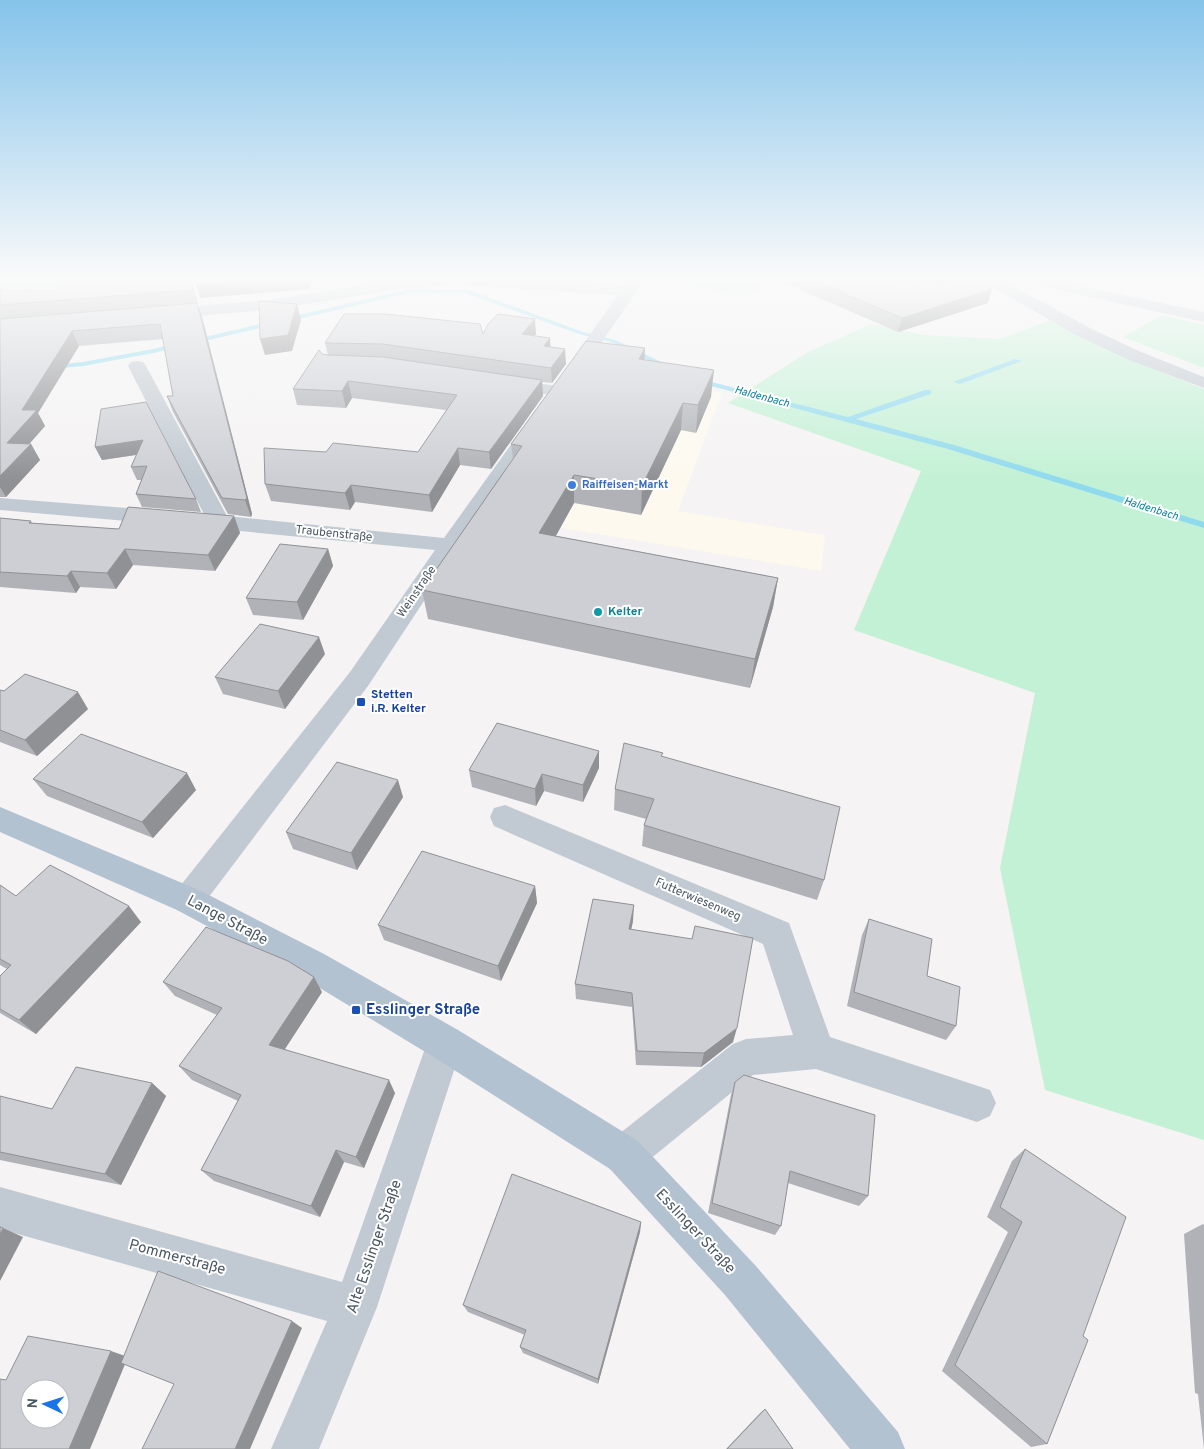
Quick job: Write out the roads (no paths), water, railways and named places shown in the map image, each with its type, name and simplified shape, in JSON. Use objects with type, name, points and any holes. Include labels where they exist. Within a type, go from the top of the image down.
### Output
[{"type":"main road","name":"Lange Straße","points":[[0,819],[188,900],[312,965],[445,1042]]},
{"type":"main road","name":"Esslinger Straße","points":[[445,1042],[624,1155],[740,1280],[881,1449]]},
{"type":"street","name":"Weinstraße","points":[[188,900],[359,679],[449,545],[591,345]]},
{"type":"street","points":[[1111,345],[1204,383]]},
{"type":"street","points":[[137,366],[219,522]]},
{"type":"street","points":[[492,382],[558,392]]},
{"type":"street","name":"Traubenstraße","points":[[0,504],[219,522],[449,545]]},
{"type":"street","name":"Futterwiesenweg","points":[[505,817],[777,934],[816,1051]]},
{"type":"street","name":"Alte Esslinger Straße","points":[[295,1449],[355,1307],[445,1042]]},
{"type":"street","points":[[624,1155],[746,1057],[816,1051],[977,1103]]},
{"type":"street","name":"Pommerstraße","points":[[0,1208],[355,1307]]},
{"type":"waterway","name":"Haldenbach","points":[[52,367],[83,364],[180,345]]},
{"type":"waterway","name":"Haldenbach","points":[[621,345],[670,368]]},
{"type":"waterway","points":[[957,382],[1018,361]]},
{"type":"waterway","name":"Haldenbach","points":[[699,380],[848,420]]},
{"type":"waterway","points":[[848,420],[928,392]]},
{"type":"waterway","name":"Haldenbach","points":[[848,420],[951,447],[1204,525]]},
{"type":"place","name":"Raiffeisen-Markt","points":[[572,485]]},
{"type":"place","name":"Kelter","points":[[598,612]]},
{"type":"place","name":"Stetten i.R. Kelter","points":[[361,702]]},
{"type":"place","name":"Esslinger Straße","points":[[356,1010]]}]
